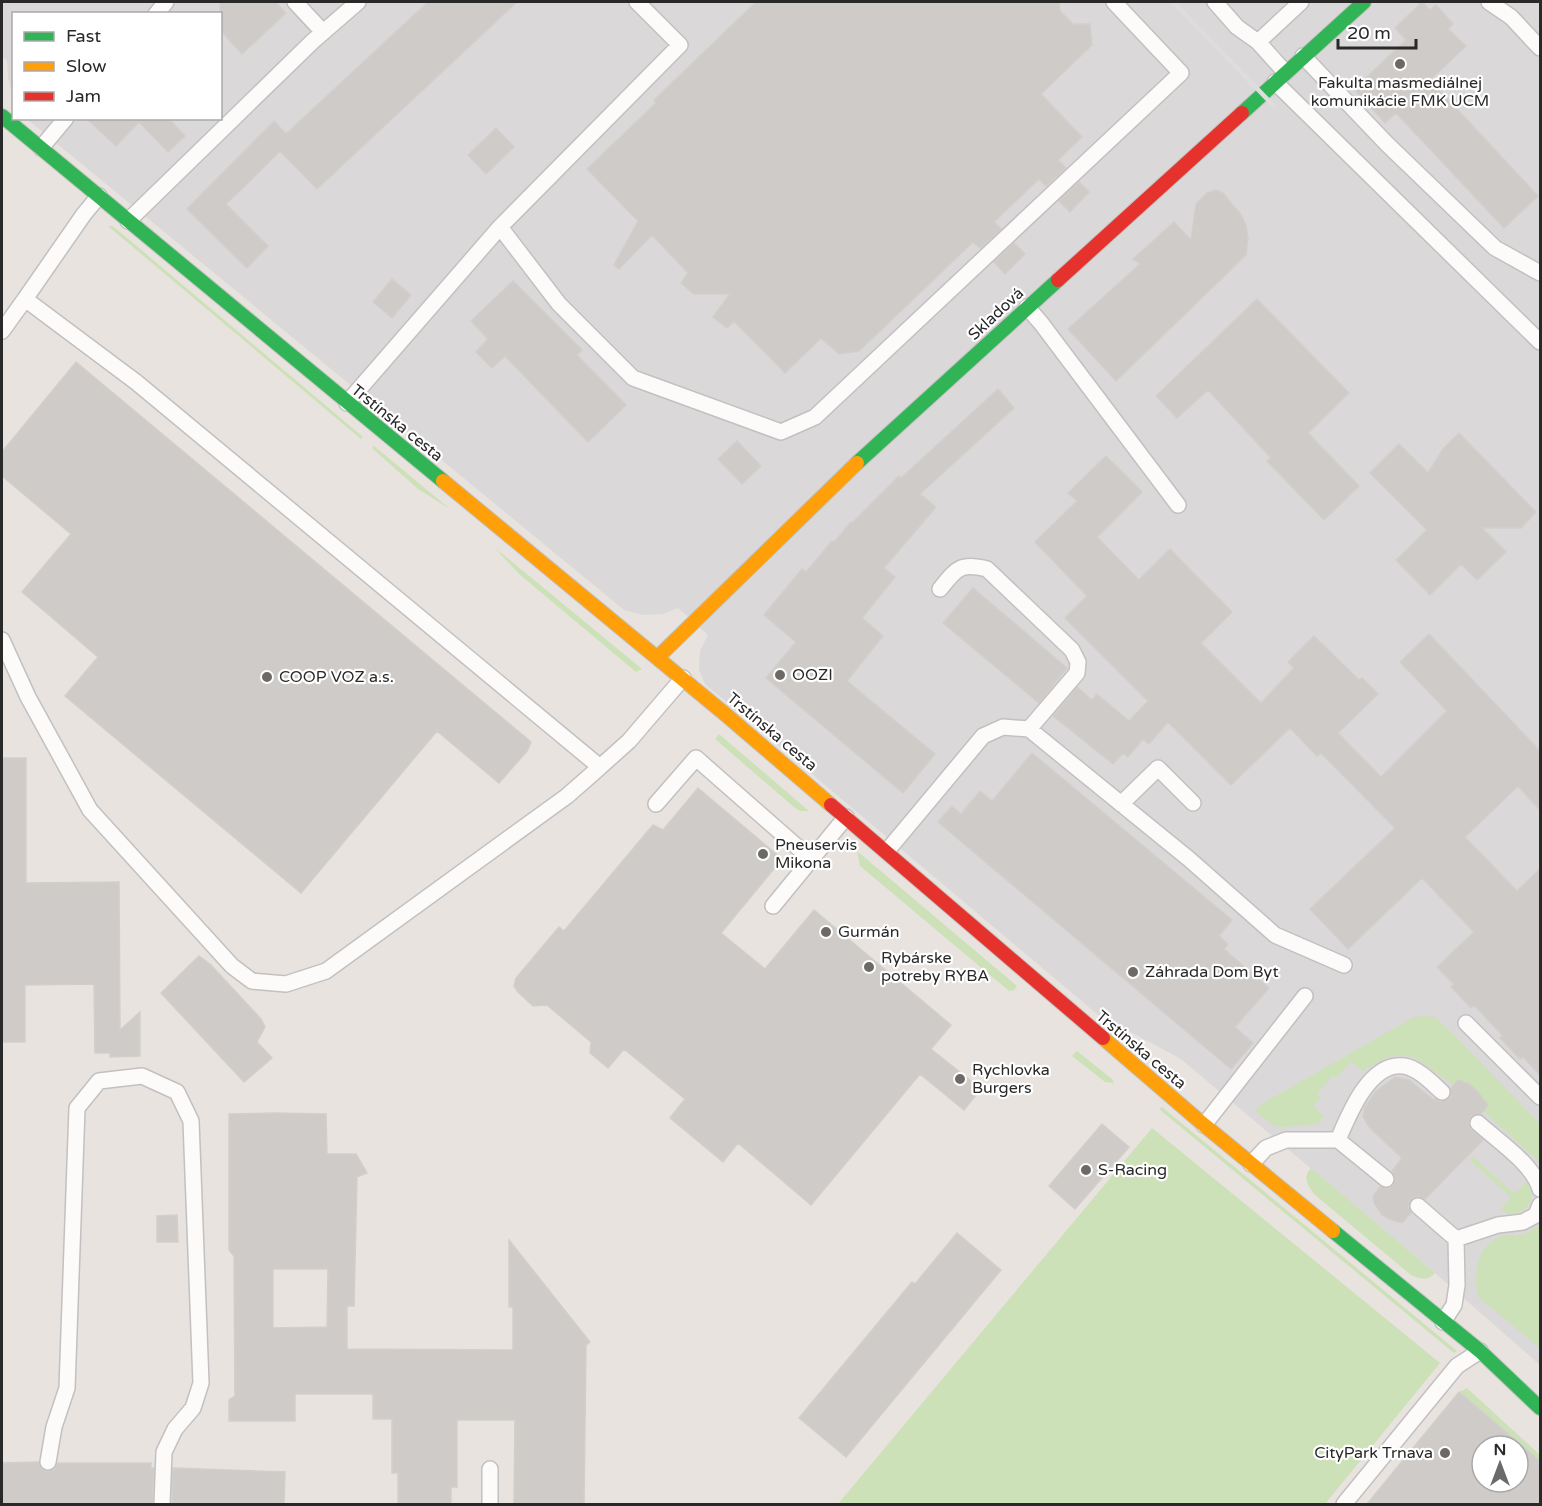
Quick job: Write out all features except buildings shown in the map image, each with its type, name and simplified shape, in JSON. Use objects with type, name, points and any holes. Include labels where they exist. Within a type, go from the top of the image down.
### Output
[{"type":"main road","name":"Skladová","points":[[657,658],[836,483],[1364,2]]},
{"type":"main road","name":"Trstínska cesta","points":[[2,116],[683,678],[1204,1125],[1480,1351],[1540,1408]]},
{"type":"main road","name":"Trstínska cesta","points":[[1515,1382],[1540,1395]]},
{"type":"lane","points":[[295,2],[323,32]]},
{"type":"lane","points":[[128,221],[323,32],[357,2]]},
{"type":"lane","points":[[347,403],[501,227],[680,45],[637,2]]},
{"type":"lane","points":[[501,227],[559,304],[633,378],[781,432],[815,417],[1181,73],[1114,2]]},
{"type":"lane","points":[[1215,2],[1237,27],[1258,42],[1280,77],[1540,342]]},
{"type":"lane","points":[[1258,42],[1301,2]]},
{"type":"lane","points":[[1498,4],[1540,48]]},
{"type":"lane","points":[[1303,56],[1388,144],[1495,248],[1540,273]]},
{"type":"lane","points":[[40,148],[64,120]]},
{"type":"lane","points":[[2,331],[99,196]]},
{"type":"lane","points":[[25,299],[136,382],[600,767]]},
{"type":"lane","points":[[1027,307],[1041,322],[1178,505]]},
{"type":"lane","points":[[940,589],[954,571],[971,565],[987,569],[1072,650],[1078,662],[1077,673],[1029,729]]},
{"type":"lane","points":[[2,640],[28,697],[90,810],[232,966],[252,981],[286,984],[326,971],[567,796],[629,741],[683,678]]},
{"type":"lane","points":[[886,851],[983,736],[1003,727],[1029,729],[1189,859],[1275,936],[1344,965]]},
{"type":"lane","points":[[656,804],[696,758],[812,859]]},
{"type":"lane","points":[[1121,804],[1158,768],[1193,803]]},
{"type":"lane","points":[[773,906],[846,817]]},
{"type":"lane","points":[[1204,1125],[1305,996]]},
{"type":"lane","points":[[1466,1023],[1540,1097]]},
{"type":"lane","points":[[1338,1140],[1353,1104],[1374,1077],[1389,1066],[1406,1066],[1425,1076],[1442,1092]]},
{"type":"lane","points":[[48,1462],[54,1428],[67,1389],[77,1108],[99,1081],[142,1076],[177,1092],[191,1121],[201,1383],[193,1408],[175,1429],[164,1452],[162,1504]]},
{"type":"lane","points":[[1478,1123],[1526,1165],[1537,1178],[1540,1189]]},
{"type":"lane","points":[[1251,1164],[1266,1148],[1286,1140],[1338,1140],[1386,1179]]},
{"type":"lane","points":[[1456,1239],[1498,1226],[1522,1222],[1536,1215],[1540,1205]]},
{"type":"lane","points":[[1418,1206],[1456,1239],[1457,1285],[1454,1305],[1443,1322]]},
{"type":"lane","points":[[1344,1504],[1457,1366],[1480,1351]]},
{"type":"lane","points":[[490,1469],[490,1504]]},
{"type":"shaded area","points":[[2,2],[1540,2],[1540,1365],[1435,1273],[1181,1059],[1097,1014],[705,684],[699,669],[700,651],[708,635],[678,608],[663,614],[643,615],[624,610],[28,120],[222,120],[222,12],[12,12],[12,95],[7,60],[2,57]]},
{"type":"green space","points":[[108,226],[120,232],[363,437],[361,439]]},
{"type":"green space","points":[[374,446],[450,509],[418,489],[372,448]]},
{"type":"green space","points":[[494,547],[642,669],[636,672],[519,574]]},
{"type":"green space","points":[[719,734],[809,811],[800,811],[794,807],[715,739]]},
{"type":"green space","points":[[857,851],[1017,986],[1014,990],[1009,991],[860,866]]},
{"type":"green space","points":[[1414,1017],[1435,1017],[1540,1124],[1540,1163],[1483,1111],[1488,1104],[1477,1091],[1458,1080],[1453,1085],[1419,1061],[1400,1055],[1378,1062],[1363,1071],[1350,1062],[1337,1078],[1332,1076],[1317,1094],[1321,1097],[1313,1107],[1324,1116],[1318,1124],[1274,1126],[1255,1111],[1265,1102]]},
{"type":"green space","points":[[1077,1051],[1114,1083],[1105,1082],[1072,1056]]},
{"type":"green space","points":[[1162,1107],[1457,1351],[1454,1353],[1159,1109]]},
{"type":"green space","points":[[1152,1128],[1440,1363],[1325,1504],[838,1504]]},
{"type":"green space","points":[[1473,1157],[1515,1194],[1526,1182],[1532,1196],[1527,1207],[1515,1213],[1500,1210],[1511,1197],[1469,1160]]},
{"type":"green space","points":[[1311,1168],[1435,1273],[1424,1278],[1411,1275],[1314,1194],[1306,1178]]},
{"type":"green space","points":[[1540,1224],[1540,1348],[1478,1297],[1476,1279],[1482,1253],[1493,1240],[1503,1235],[1523,1234]]},
{"type":"green space","points":[[1467,1388],[1517,1434],[1508,1434],[1459,1392]]},
{"type":"green space","points":[[1530,1446],[1540,1455],[1540,1461],[1530,1452]]},
{"type":"railway","points":[[1173,2],[1274,106]]},
{"type":"traffic: fast","points":[[1242,113],[1364,2]]},
{"type":"traffic: fast","points":[[2,116],[443,481]]},
{"type":"traffic: fast","points":[[857,463],[1058,280]]},
{"type":"traffic: fast","points":[[1333,1231],[1480,1351],[1540,1408]]},
{"type":"traffic: slow","points":[[657,658],[857,463]]},
{"type":"traffic: slow","points":[[443,481],[725,714],[831,805]]},
{"type":"traffic: slow","points":[[1103,1038],[1333,1231]]},
{"type":"traffic: jam","points":[[1058,280],[1242,113]]},
{"type":"traffic: jam","points":[[831,805],[1103,1038]]},
{"type":"place","name":"Fakulta masmediálnej komunikácie FMK UCM","points":[[1400,64]]},
{"type":"place","name":"OOZI","points":[[780,675]]},
{"type":"place","name":"COOP VOZ a.s.","points":[[267,677]]},
{"type":"place","name":"Pneuservis Mikona","points":[[763,854]]},
{"type":"place","name":"Gurmán","points":[[826,932]]},
{"type":"place","name":"Rybárske potreby RYBA","points":[[869,967]]},
{"type":"place","name":"Záhrada Dom Byt","points":[[1133,972]]},
{"type":"place","name":"Rychlovka Burgers","points":[[960,1079]]},
{"type":"place","name":"S-Racing","points":[[1086,1170]]},
{"type":"place","name":"CityPark Trnava","points":[[1445,1453]]}]
